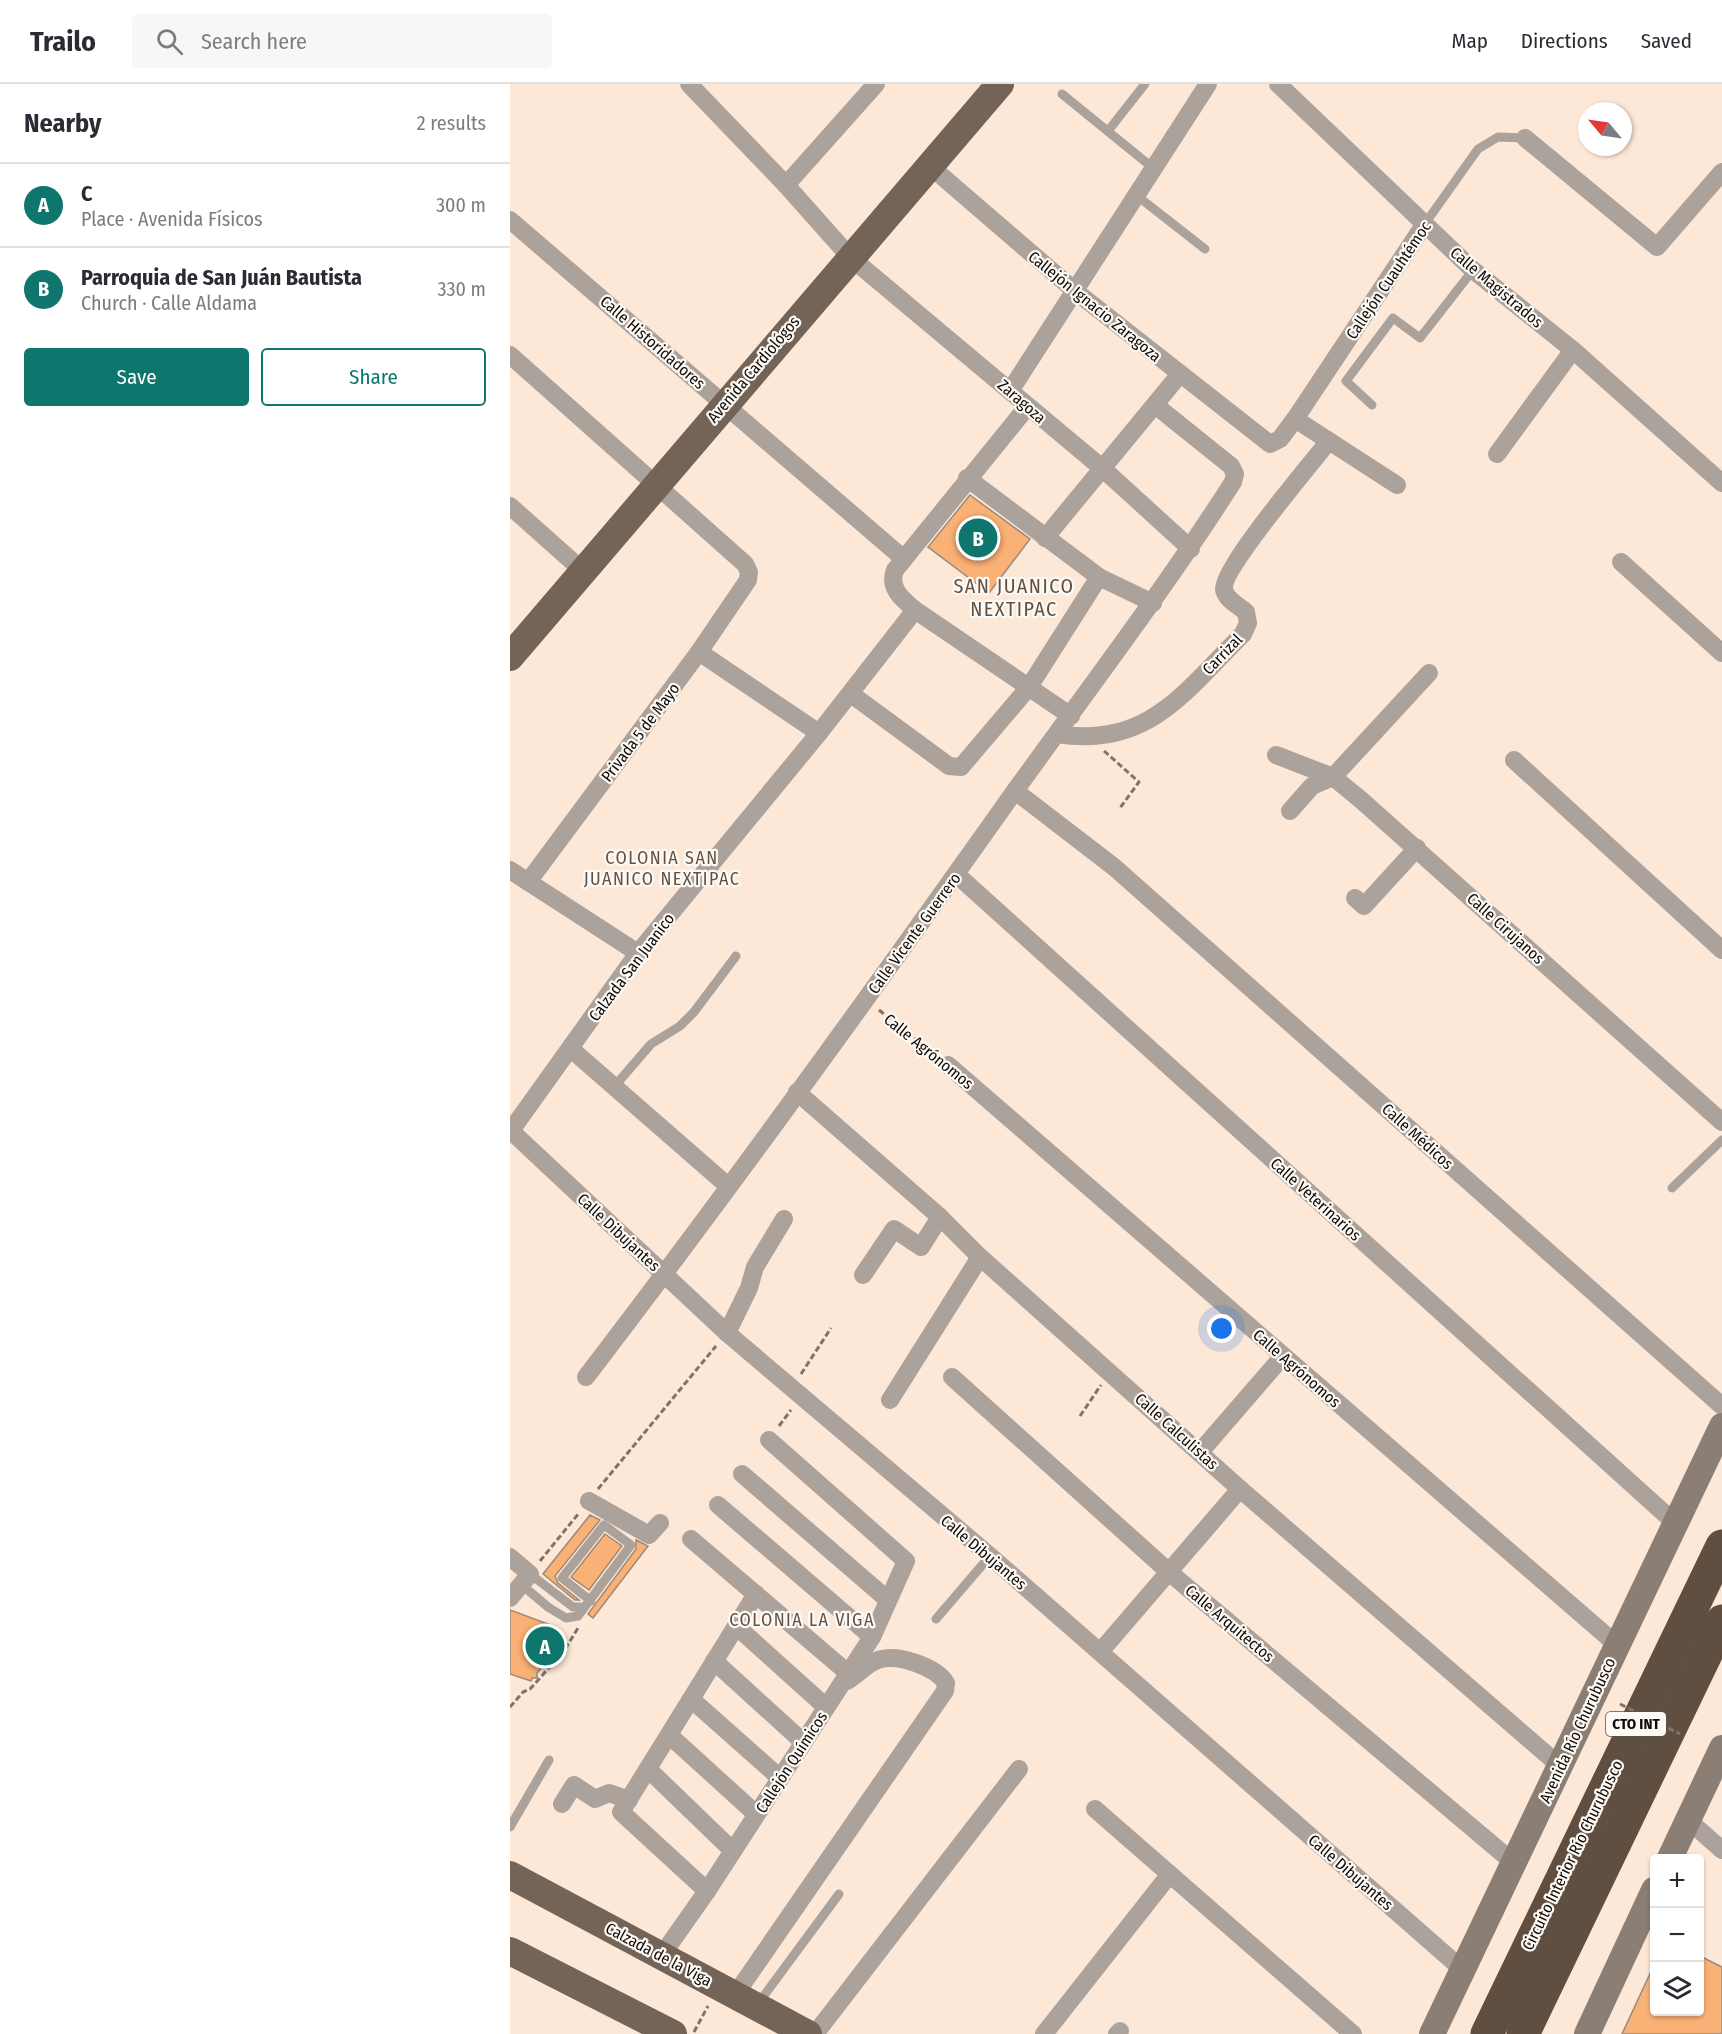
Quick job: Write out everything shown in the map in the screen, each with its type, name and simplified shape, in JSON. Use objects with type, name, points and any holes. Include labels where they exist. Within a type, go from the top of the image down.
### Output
[{"type":"highway","name":"Circuito Interior Río Churubusco","points":[[1487,2034],[1722,1546]]},
{"type":"highway","name":"Circuito Interior Río Churubusco","points":[[1522,2034],[1722,1621]]},
{"type":"main road","name":"Avenida Cardiológos","points":[[510,657],[724,403],[1000,84]]},
{"type":"main road","name":"Avenida Río Churubusco","points":[[1432,2034],[1722,1426]]},
{"type":"main road","points":[[1672,1854],[1722,1748]]},
{"type":"main road","name":"Calzada de la Viga","points":[[510,1875],[808,2034]]},
{"type":"main road","points":[[1587,2034],[1650,1899]]},
{"type":"main road","points":[[510,1951],[673,2034]]},
{"type":"street","name":"Zaragoza","points":[[689,84],[850,256],[1102,468],[1191,549]]},
{"type":"street","points":[[786,185],[876,84]]},
{"type":"street","points":[[1010,391],[1208,84]]},
{"type":"street","name":"Calle Magistrados","points":[[1278,84],[1473,270],[1573,350],[1722,483]]},
{"type":"street","points":[[1524,138],[1657,247],[1722,172]]},
{"type":"street","name":"Callejón Ignacio Zaragoza","points":[[930,166],[1075,291],[1265,441]]},
{"type":"street","name":"Calle Historidadores","points":[[510,220],[904,559]]},
{"type":"street","name":"Callejón Cuauhtémoc","points":[[1265,441],[1275,443],[1295,419],[1424,225]]},
{"type":"street","points":[[1497,454],[1573,350]]},
{"type":"street","points":[[510,355],[655,485]]},
{"type":"street","points":[[1045,538],[1180,374]]},
{"type":"street","name":"Calle Vicente Guerrero","points":[[586,1377],[665,1274],[866,1000],[1153,603],[1191,549],[1233,482],[1235,474],[1231,466],[1155,405]]},
{"type":"street","points":[[1028,407],[967,478],[892,577],[899,597],[915,610],[1071,716]]},
{"type":"street","points":[[1295,419],[1397,485]]},
{"type":"street","name":"Carrizal","points":[[1058,734],[1078,738],[1118,734],[1140,727],[1158,717],[1243,634],[1248,623],[1246,612],[1227,597],[1224,588],[1228,577],[1253,538],[1328,442]]},
{"type":"street","points":[[967,478],[1099,577],[1153,603]]},
{"type":"street","name":"Privada 5 de Mayo","points":[[528,882],[699,652],[747,580],[749,572],[745,564],[655,485]]},
{"type":"street","points":[[510,506],[583,570]]},
{"type":"street","points":[[1621,562],[1722,652]]},
{"type":"street","points":[[851,694],[949,766],[961,767],[1029,687],[1099,577]]},
{"type":"street","name":"Calzada San Juanico","points":[[510,1131],[638,953],[851,694],[915,610]]},
{"type":"street","points":[[699,652],[819,733]]},
{"type":"street","points":[[1290,811],[1312,786],[1333,777],[1429,673]]},
{"type":"street","name":"Calle Cirujanos","points":[[1276,755],[1333,777],[1417,848],[1722,1122]]},
{"type":"street","points":[[1514,760],[1722,951]]},
{"type":"street","name":"Calle Médicos","points":[[1015,791],[1114,867],[1722,1406]]},
{"type":"street","points":[[1355,898],[1364,906],[1417,848]]},
{"type":"street","points":[[510,870],[638,953]]},
{"type":"street","name":"Calle Veterinarios","points":[[956,874],[1675,1523]]},
{"type":"street","points":[[571,1049],[728,1186]]},
{"type":"street","name":"Calle Agrónomos","points":[[948,1065],[1617,1645]]},
{"type":"street","name":"Calle Calculistas","points":[[797,1092],[940,1217],[980,1257],[1240,1489],[1560,1766]]},
{"type":"street","name":"Calle Dibujantes","points":[[510,1131],[727,1333],[990,1556],[1463,1970]]},
{"type":"street","points":[[863,1275],[894,1229],[921,1246],[940,1217]]},
{"type":"street","points":[[727,1333],[749,1288],[755,1267],[783,1220]]},
{"type":"street","points":[[890,1400],[980,1257]]},
{"type":"street","points":[[1200,1452],[1283,1356]]},
{"type":"street","name":"Calle Arquitectos","points":[[952,1377],[1169,1572],[1514,1863]]},
{"type":"street","name":"Callejón Químicos","points":[[662,1955],[708,1891],[872,1637],[906,1561],[769,1440]]},
{"type":"street","points":[[742,1474],[888,1600]]},
{"type":"street","points":[[1100,1652],[1240,1489]]},
{"type":"street","points":[[589,1501],[649,1535],[660,1523]]},
{"type":"street","points":[[718,1505],[872,1637]]},
{"type":"street","points":[[691,1539],[756,1594],[843,1680],[878,1660],[891,1658],[908,1661],[942,1676],[946,1683],[945,1691],[736,1996]]},
{"type":"street","points":[[510,1557],[521,1585]]},
{"type":"street","points":[[708,1891],[621,1812],[756,1594]]},
{"type":"street","points":[[736,1626],[826,1707]]},
{"type":"street","points":[[714,1661],[803,1742]]},
{"type":"street","points":[[691,1699],[780,1778]]},
{"type":"street","points":[[669,1735],[756,1814]]},
{"type":"street","points":[[648,1769],[733,1851]]},
{"type":"street","points":[[815,2034],[1019,1769]]},
{"type":"street","points":[[562,1804],[574,1785],[595,1798],[609,1793],[629,1800]]},
{"type":"street","points":[[1095,1809],[1353,2034]]},
{"type":"street","points":[[1688,1820],[1722,1850]]},
{"type":"street","points":[[1044,2034],[1170,1874]]},
{"type":"lane","points":[[1108,131],[1145,84]]},
{"type":"lane","points":[[1062,94],[1154,168]]},
{"type":"lane","name":"Callejón Cuauhtémoc","points":[[1424,225],[1478,149],[1497,137],[1524,138]]},
{"type":"lane","points":[[1136,195],[1205,249]]},
{"type":"lane","points":[[1372,405],[1347,381],[1393,318],[1420,338],[1473,270]]},
{"type":"lane","points":[[614,1087],[651,1044],[680,1026],[694,1012],[736,956]]},
{"type":"lane","points":[[1672,1188],[1722,1140]]},
{"type":"lane","points":[[521,1585],[548,1607],[573,1619],[591,1601],[631,1545],[604,1525],[562,1578],[591,1601]]},
{"type":"lane","points":[[936,1619],[990,1556]]},
{"type":"lane","points":[[521,1585],[557,1589],[576,1607]]},
{"type":"lane","points":[[510,1827],[549,1760]]},
{"type":"lane","points":[[736,1996],[838,1894]]},
{"type":"path","points":[[1118,734],[1104,750],[1139,782],[1120,808]]},
{"type":"path","name":"Calle Agrónomos","points":[[866,1000],[948,1065]]},
{"type":"path","points":[[803,1372],[831,1328]]},
{"type":"path","points":[[521,1585],[727,1333]]},
{"type":"path","points":[[1080,1416],[1111,1372]]},
{"type":"path","points":[[510,1707],[523,1692],[531,1689],[564,1651],[580,1625],[576,1607]]},
{"type":"path","points":[[1620,1704],[1680,1734]]},
{"type":"path","points":[[694,2034],[736,1996]]},
{"type":"building","points":[[970,495],[1030,539],[989,593],[928,547]]},
{"type":"building","points":[[590,1515],[600,1520],[555,1576],[558,1583],[579,1600],[575,1600],[543,1574]]},
{"type":"building","points":[[605,1534],[622,1546],[589,1590],[571,1577]]},
{"type":"building","points":[[636,1540],[648,1546],[593,1618],[588,1614],[636,1549]]},
{"type":"building","points":[[510,1610],[548,1624],[555,1652],[537,1673],[537,1678],[532,1678],[531,1681],[510,1674]]},
{"type":"building","points":[[1704,1958],[1722,1967],[1722,2034],[1622,2034],[1650,1974],[1650,2016],[1704,2016]]},
{"type":"place","name":"Parroquia de San Juán Bautista","points":[[978,538]]},
{"type":"place","name":"C","points":[[545,1646]]},
{"type":"district","name":"SAN JUANICO NEXTIPAC","points":[[1014,598]]},
{"type":"district","name":"COLONIA SAN JUANICO NEXTIPAC","points":[[662,868]]},
{"type":"district","name":"COLONIA LA VIGA","points":[[802,1620]]}]
